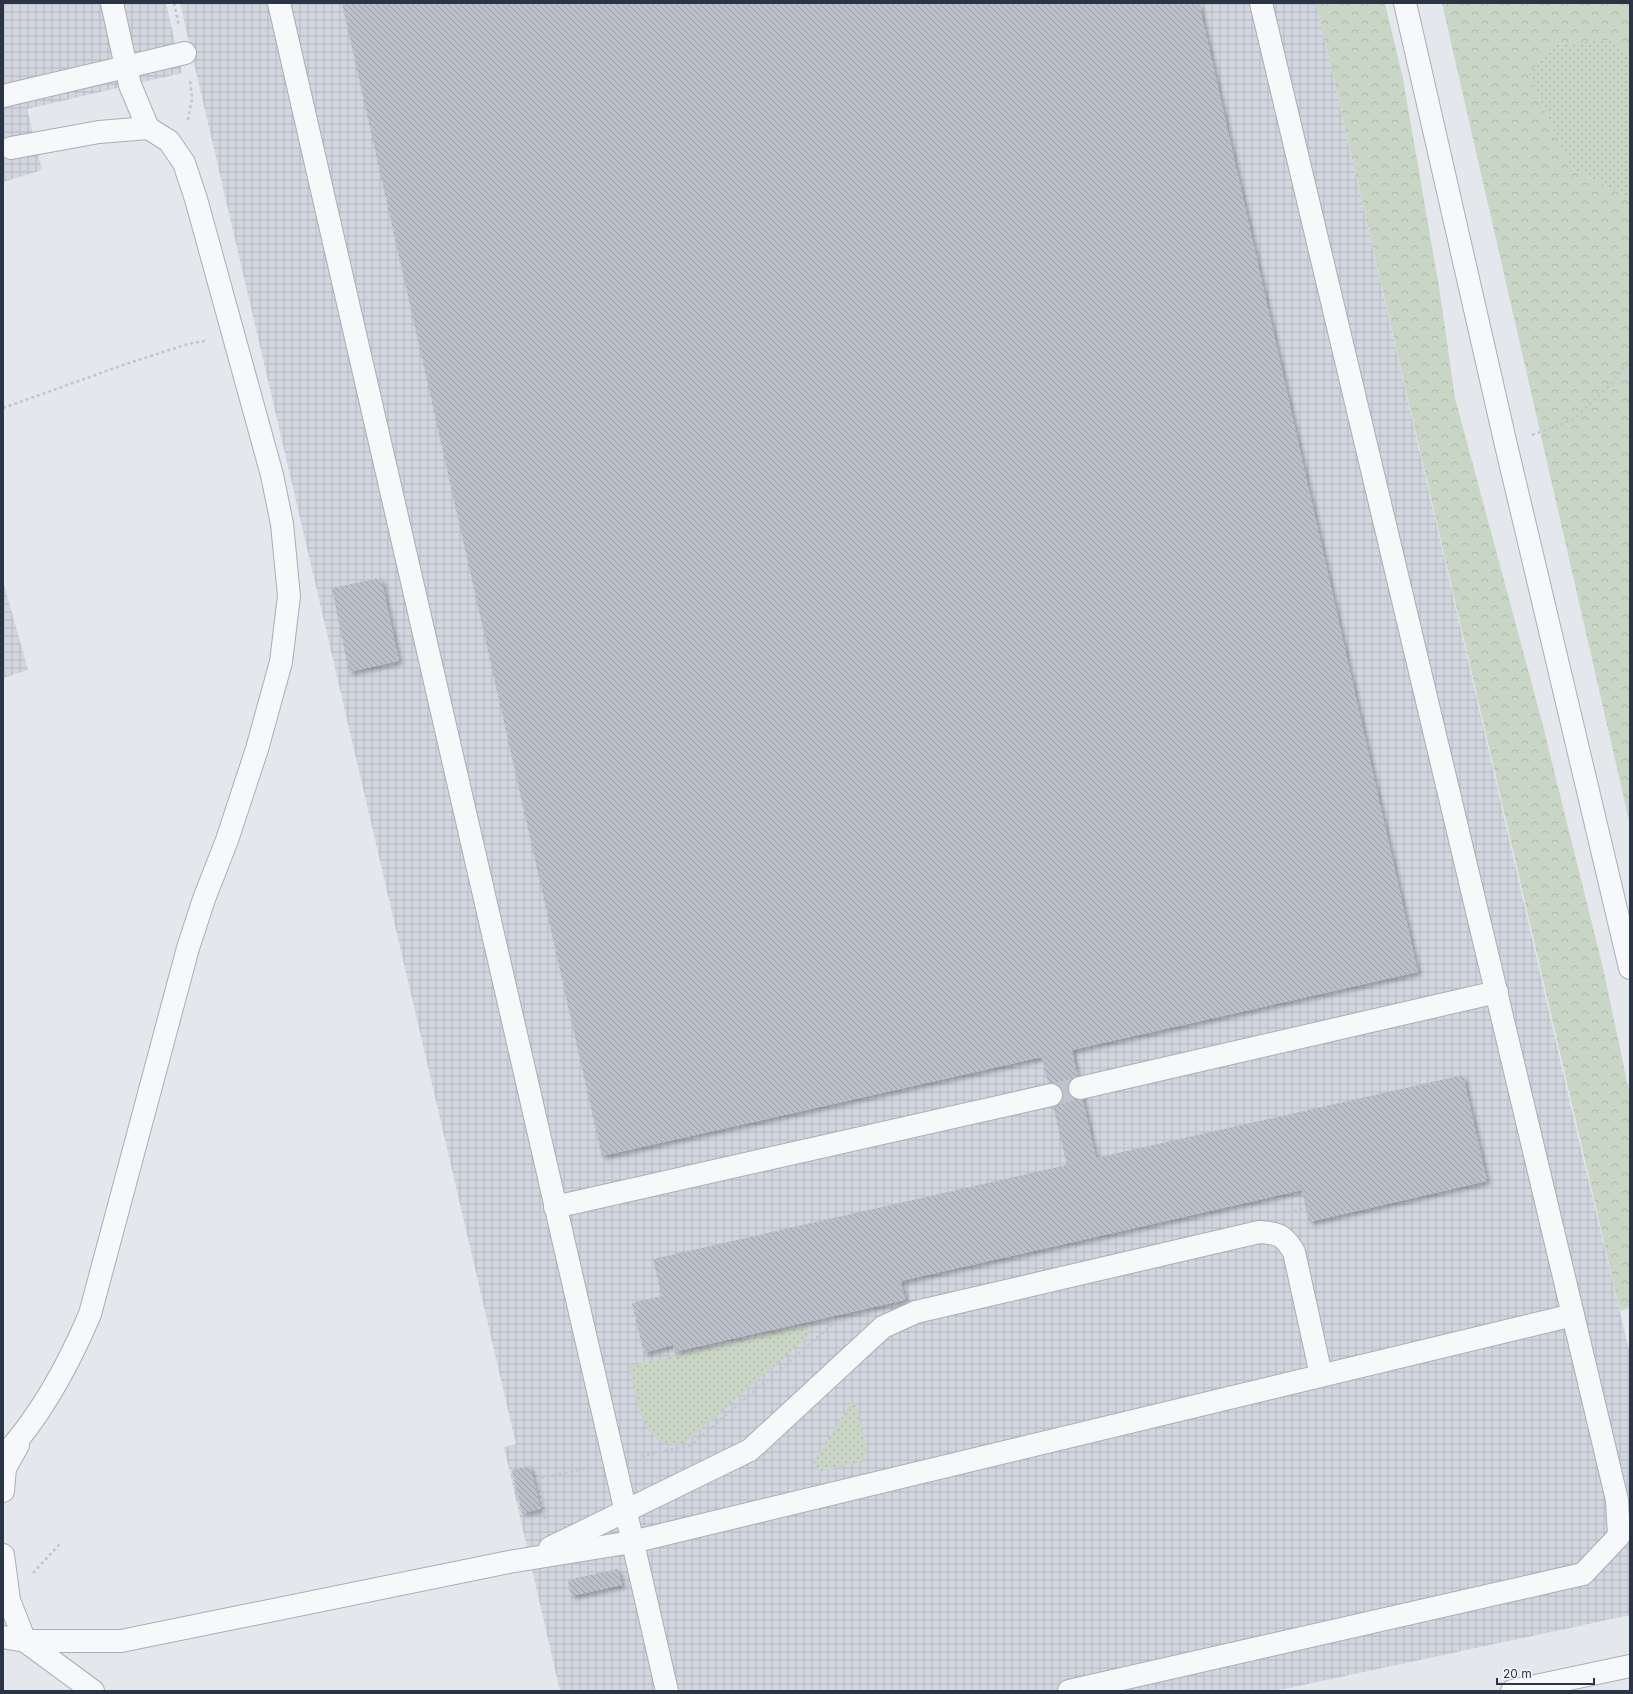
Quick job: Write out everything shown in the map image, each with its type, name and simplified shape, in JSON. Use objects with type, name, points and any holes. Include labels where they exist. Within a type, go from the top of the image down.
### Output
[{"type":"street","points":[[3,1491],[5,1468],[23,1435],[56,1384],[76,1347],[90,1314],[188,948],[257,749],[281,662],[289,596],[282,524],[272,475],[200,214],[184,163],[169,141],[148,128],[130,85],[112,3]]},
{"type":"street","points":[[279,3],[667,1691]]},
{"type":"street","points":[[1069,1691],[1583,1574],[1619,1536],[1617,1500],[1260,3]]},
{"type":"street","points":[[1405,3],[1506,445],[1630,968]]},
{"type":"street","points":[[3,96],[185,53]]},
{"type":"street","points":[[11,148],[68,137],[148,128]]},
{"type":"street","points":[[1080,1088],[1497,992]]},
{"type":"street","points":[[555,1207],[1051,1095]]},
{"type":"street","points":[[529,1559],[750,1450],[883,1327],[916,1312],[1259,1232],[1273,1232],[1286,1239],[1294,1252],[1321,1375]]},
{"type":"street","points":[[3,1637],[26,1641],[121,1641],[529,1559],[632,1542],[1321,1375],[1573,1316]]},
{"type":"street","points":[[3,1457],[23,1435]]},
{"type":"street","points":[[3,1555],[9,1600],[26,1641],[93,1691]]},
{"type":"street","points":[[1512,1691],[1630,1666]]},
{"type":"path","points":[[3,408],[188,344],[234,336]]},
{"type":"path","points":[[1506,445],[1574,419],[1611,384],[1630,359]]},
{"type":"path","points":[[546,1520],[538,1485],[541,1478],[691,1445],[834,1323],[856,1318]]},
{"type":"shaded area","points":[[3,3],[166,3],[182,73],[27,109],[42,170],[3,182]]},
{"type":"shaded area","points":[[180,3],[1316,3],[1573,1116],[1630,1354],[1630,1615],[1275,1691],[560,1691],[504,1447],[516,1444]]},
{"type":"shaded area","points":[[3,581],[28,670],[3,678]]},
{"type":"green space","points":[[1316,3],[1385,3],[1403,79],[1440,293],[1455,398],[1541,718],[1603,968],[1630,1096],[1630,1308],[1620,1311]]},
{"type":"green space","points":[[1442,3],[1630,3],[1630,59],[1610,40],[1552,44],[1529,75],[1571,168],[1630,198],[1630,825]]},
{"type":"green space","points":[[1610,40],[1630,59],[1630,198],[1571,168],[1529,75],[1552,44]]},
{"type":"green space","points":[[807,1326],[809,1336],[686,1442],[673,1444],[661,1441],[652,1434],[641,1413],[629,1366]]},
{"type":"green space","points":[[851,1403],[856,1404],[867,1453],[862,1462],[821,1471],[813,1463]]},
{"type":"building","points":[[342,3],[1199,3],[1418,972],[1072,1050],[1096,1158],[1463,1075],[1487,1181],[1309,1222],[1302,1190],[901,1281],[905,1300],[674,1352],[673,1345],[644,1353],[632,1303],[662,1296],[653,1259],[1067,1165],[1042,1057],[602,1156]]},
{"type":"building","points":[[381,578],[399,661],[349,672],[332,588]]},
{"type":"building","points":[[530,1466],[541,1509],[522,1513],[512,1470]]},
{"type":"building","points":[[618,1569],[622,1585],[571,1596],[568,1580]]},
{"type":"tunnel","points":[[1051,1095],[1080,1088]]}]
